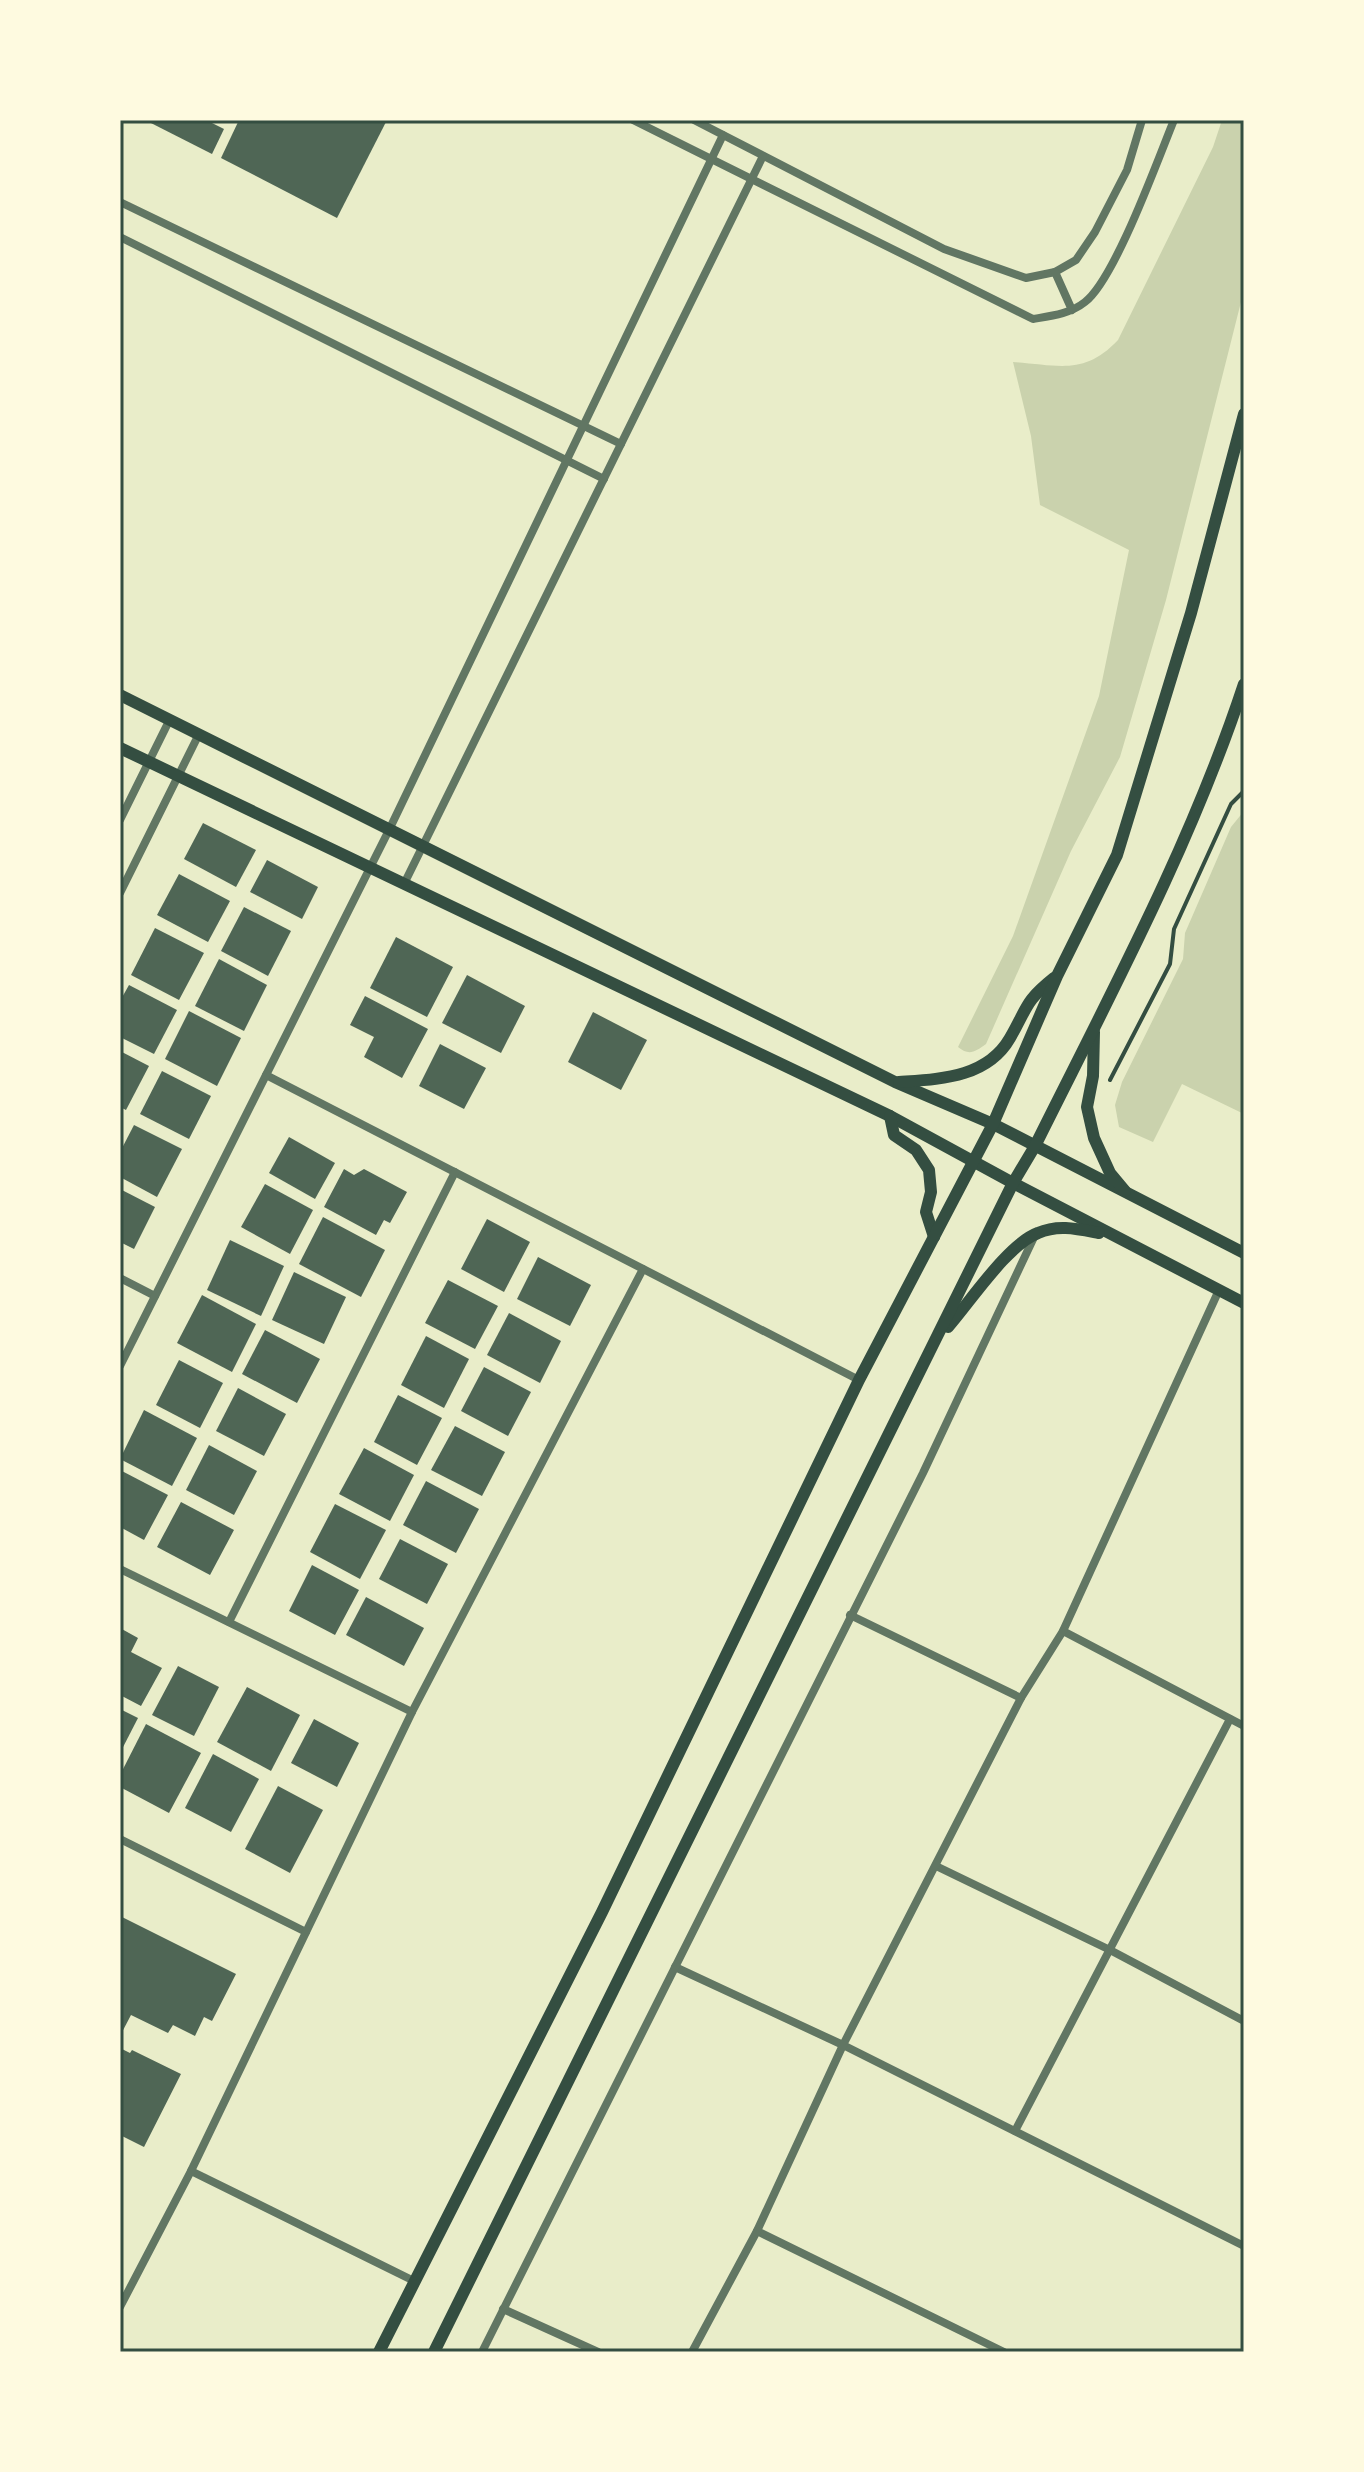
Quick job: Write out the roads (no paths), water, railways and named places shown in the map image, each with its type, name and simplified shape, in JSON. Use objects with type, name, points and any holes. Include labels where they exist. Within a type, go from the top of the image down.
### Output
[{"type":"main road","points":[[379,2352],[602,1912],[859,1380],[993,1124],[1057,976],[1117,855],[1191,613],[1244,414]]},
{"type":"main road","points":[[434,2352],[1013,1183],[1035,1146],[1166,881],[1224,745],[1244,684]]},
{"type":"main road","points":[[120,695],[895,1082],[993,1124],[1244,1253]]},
{"type":"main road","points":[[120,748],[890,1116],[1244,1303]]},
{"type":"main road","points":[[895,1082],[963,1075],[978,1068],[1009,1040],[1030,997],[1057,976]]},
{"type":"main road","points":[[1094,1028],[1093,1076],[1087,1107],[1094,1138],[1110,1173],[1130,1197]]},
{"type":"main road","points":[[890,1116],[894,1135],[916,1150],[929,1170],[931,1192],[926,1212],[934,1237]]},
{"type":"main road","points":[[936,1342],[1013,1252],[1036,1233],[1068,1227],[1116,1236]]},
{"type":"street","points":[[633,120],[1033,319],[1072,310],[1093,295],[1131,225],[1174,120]]},
{"type":"street","points":[[694,120],[944,249],[1026,278],[1055,272],[1076,260],[1095,232],[1127,170],[1142,120]]},
{"type":"street","points":[[120,1366],[390,828],[723,135]]},
{"type":"street","points":[[404,884],[763,156]]},
{"type":"street","points":[[120,202],[621,444]]},
{"type":"street","points":[[120,237],[604,479]]},
{"type":"street","points":[[1055,272],[1072,310]]},
{"type":"street","points":[[120,820],[169,721]]},
{"type":"street","points":[[120,893],[199,734]]},
{"type":"street","points":[[266,1075],[859,1380]]},
{"type":"street","points":[[229,1622],[455,1172]]},
{"type":"street","points":[[482,2352],[923,1473],[1036,1233]]},
{"type":"street","points":[[120,2307],[191,2171],[412,1712],[643,1269]]},
{"type":"street","points":[[120,1278],[155,1296]]},
{"type":"street","points":[[692,2352],[757,2231],[843,2045],[1021,1698],[1063,1631],[1219,1290]]},
{"type":"street","points":[[120,1569],[412,1712]]},
{"type":"street","points":[[850,1615],[1021,1698]]},
{"type":"street","points":[[1063,1631],[1244,1726]]},
{"type":"street","points":[[1015,2131],[1230,1719]]},
{"type":"street","points":[[120,1839],[306,1932]]},
{"type":"street","points":[[936,1866],[1110,1950],[1241,2020],[1244,2008]]},
{"type":"street","points":[[675,1967],[843,2045],[1244,2246]]},
{"type":"street","points":[[191,2171],[414,2281]]},
{"type":"street","points":[[757,2231],[1004,2352]]},
{"type":"street","points":[[503,2309],[598,2352]]}]
